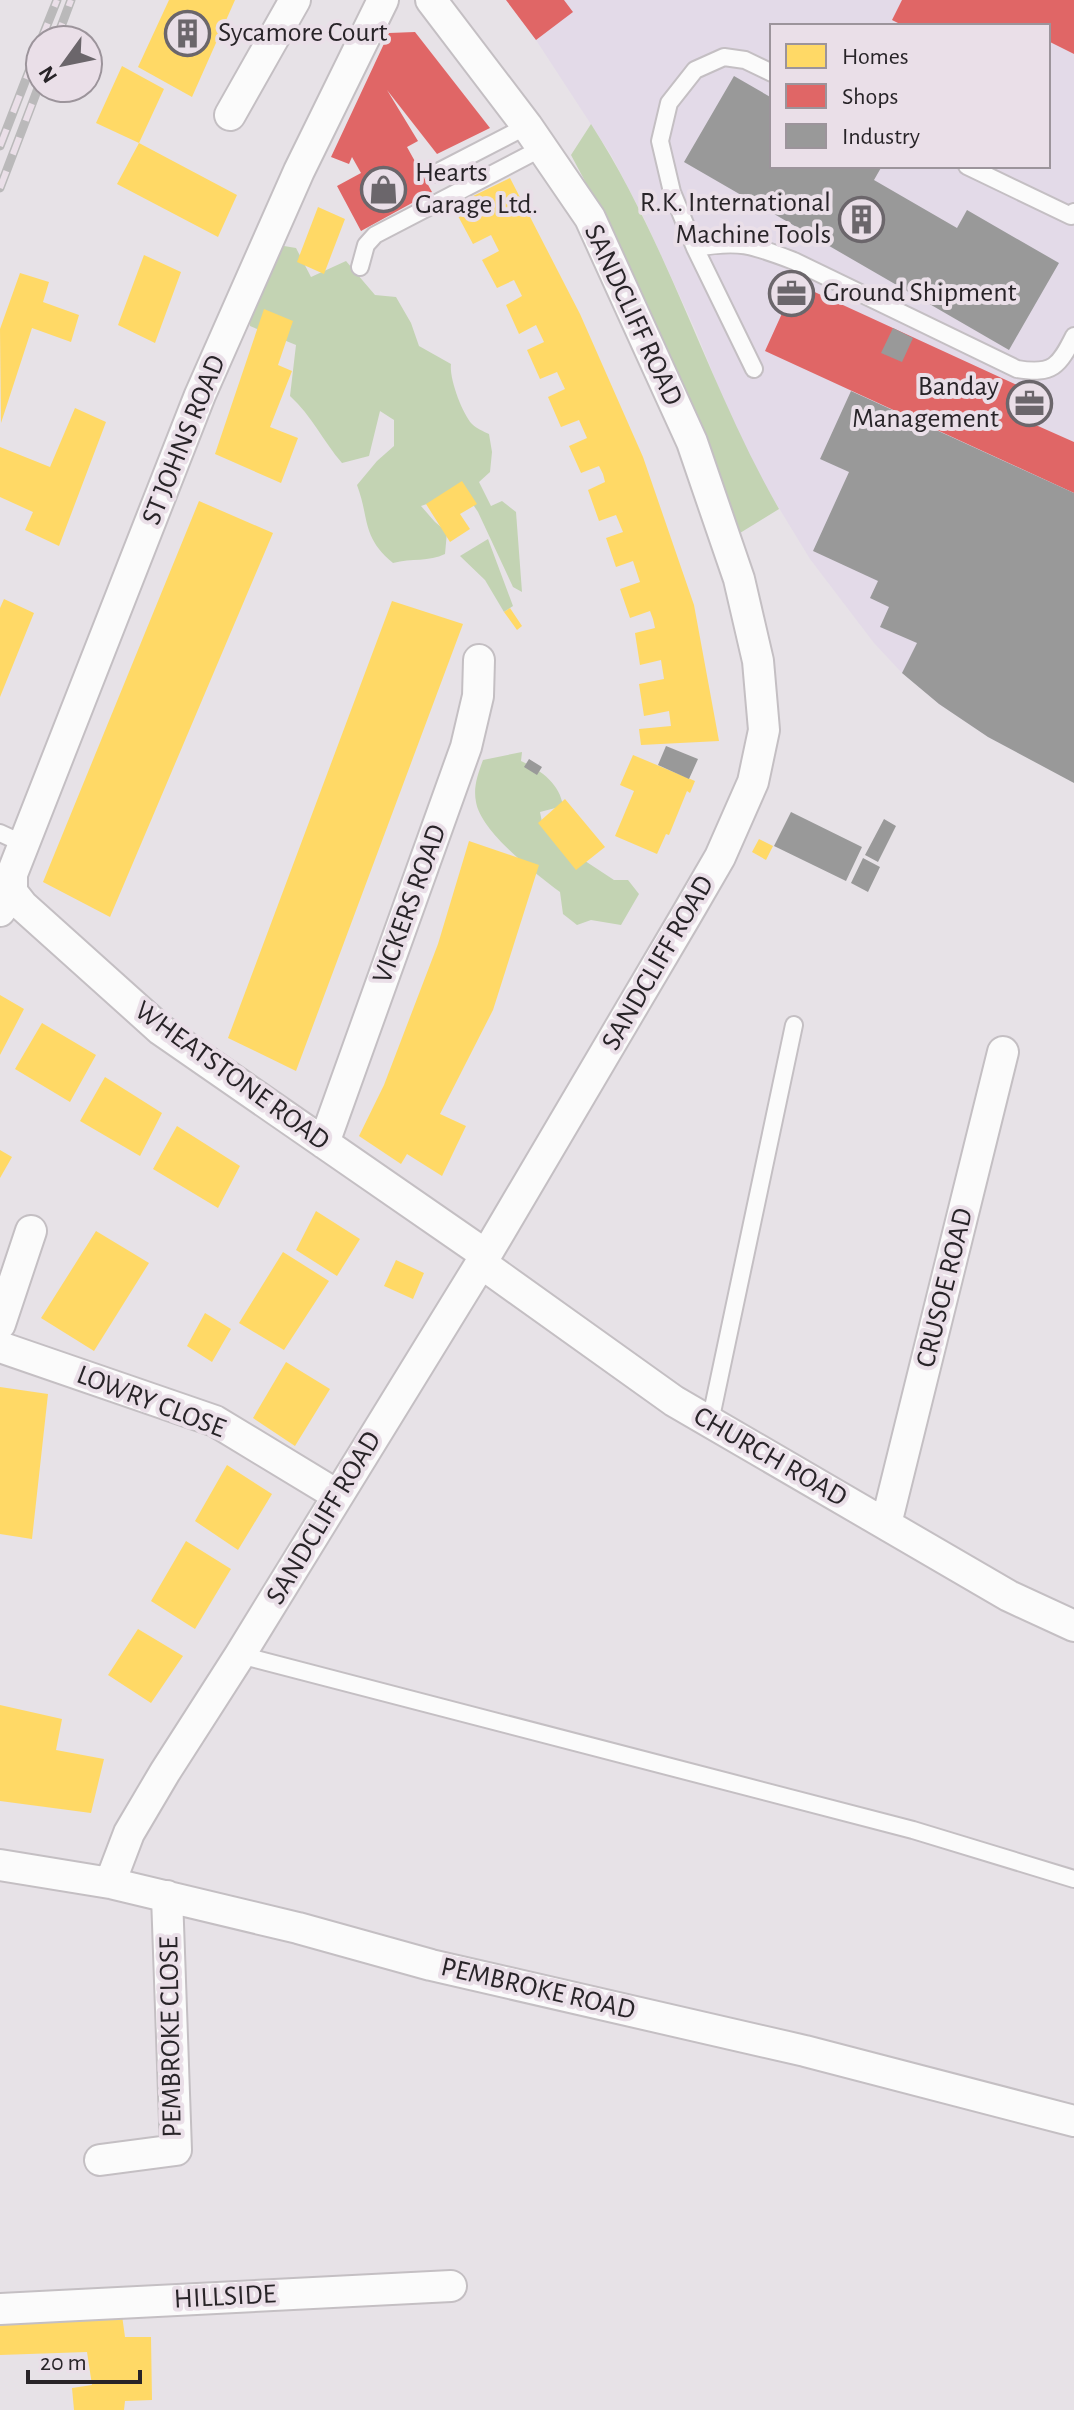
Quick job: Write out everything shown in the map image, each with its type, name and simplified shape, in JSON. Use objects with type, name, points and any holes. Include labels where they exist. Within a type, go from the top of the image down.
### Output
[{"type":"street","points":[[230,115],[295,0]]},
{"type":"street","name":"ST JOHNS ROAD","points":[[6,901],[12,874],[12,838],[200,395],[299,171],[383,0]]},
{"type":"street","name":"SANDCLIFF ROAD","points":[[110,1883],[129,1833],[484,1259],[720,857],[753,782],[764,730],[758,661],[739,579],[692,442],[590,218],[535,137],[431,0]]},
{"type":"street","name":"VICKERS ROAD","points":[[324,1143],[466,747],[478,696],[479,660]]},
{"type":"street","name":"WHEATSTONE ROAD","points":[[6,901],[23,906],[161,1030],[484,1259]]},
{"type":"street","name":"CRUSOE ROAD","points":[[886,1524],[1003,1052]]},
{"type":"street","points":[[0,1324],[31,1231]]},
{"type":"street","name":"CHURCH ROAD","points":[[484,1259],[674,1401],[1009,1596],[1073,1618]]},
{"type":"street","name":"LOWRY CLOSE","points":[[0,1347],[215,1421],[337,1495]]},
{"type":"street","name":"PEMBROKE ROAD","points":[[0,1865],[167,1896],[431,1965],[805,2051],[1074,2121]]},
{"type":"street","name":"PEMBROKE CLOSE","points":[[100,2160],[176,2150],[167,1896]]},
{"type":"street","name":"HILLSIDE","points":[[0,2309],[451,2286]]},
{"type":"lane","points":[[754,369],[695,248],[672,192],[660,141],[669,103],[695,70],[724,57],[745,60],[770,72]]},
{"type":"lane","points":[[434,174],[535,137]]},
{"type":"lane","points":[[360,267],[366,245],[375,235],[535,137]]},
{"type":"lane","points":[[971,168],[1073,216]]},
{"type":"lane","points":[[695,248],[729,242],[756,247],[794,261],[1017,369],[1034,372],[1052,368],[1062,360],[1074,336]]},
{"type":"lane","points":[[710,1422],[794,1025]]},
{"type":"lane","points":[[240,1655],[913,1830],[1074,1879]]},
{"type":"shaded area","points":[[506,0],[1074,0],[1074,782],[988,737],[939,704],[902,673],[874,643],[810,559],[757,472],[644,218],[611,155],[536,40]]},
{"type":"green space","points":[[591,124],[643,218],[731,414],[779,509],[740,533],[619,245],[571,155]]},
{"type":"green space","points":[[278,245],[296,248],[311,277],[346,261],[375,295],[396,297],[411,323],[419,346],[451,364],[454,386],[464,412],[474,426],[489,434],[492,452],[490,472],[479,482],[491,506],[502,501],[516,512],[522,592],[513,587],[478,512],[464,491],[421,506],[447,532],[445,554],[393,563],[376,544],[368,527],[357,485],[394,446],[394,420],[380,411],[369,456],[342,463],[290,396],[296,345],[250,326],[250,301]]},
{"type":"green space","points":[[488,539],[513,606],[504,612],[485,580],[460,556]]},
{"type":"green space","points":[[522,752],[521,761],[548,779],[561,798],[563,806],[540,812],[543,827],[576,855],[614,880],[628,880],[639,894],[621,925],[591,920],[577,925],[563,914],[560,892],[511,852],[480,814],[475,791],[483,760]]},
{"type":"building: Homes","name":"Sycamore Court","points":[[169,0],[235,0],[192,97],[138,67]]},
{"type":"building: Homes","points":[[122,66],[164,89],[139,143],[96,123]]},
{"type":"building: Homes","points":[[139,143],[237,195],[218,237],[117,184]]},
{"type":"building: Homes","points":[[510,178],[580,314],[643,457],[694,605],[719,741],[641,745],[639,729],[671,726],[669,711],[644,716],[639,684],[664,679],[661,660],[640,665],[635,633],[655,628],[650,611],[630,618],[620,589],[640,582],[633,561],[616,567],[606,538],[623,532],[616,515],[599,521],[588,490],[605,482],[603,474],[599,466],[581,473],[569,446],[587,438],[579,420],[561,427],[548,397],[565,389],[557,372],[540,379],[527,350],[544,342],[536,325],[519,334],[506,305],[522,296],[514,280],[497,288],[482,260],[499,251],[491,235],[473,244],[458,216],[475,207],[471,197]]},
{"type":"building: Homes","points":[[318,207],[345,219],[324,274],[297,262]]},
{"type":"building: Homes","points":[[144,255],[181,272],[155,343],[118,325]]},
{"type":"building: Homes","points":[[20,273],[49,282],[43,302],[79,315],[71,342],[32,328],[1,423],[0,329]]},
{"type":"building: Homes","points":[[264,309],[293,321],[278,365],[292,371],[270,427],[298,438],[281,483],[215,454]]},
{"type":"building: Homes","points":[[75,408],[106,422],[59,546],[25,530],[33,512],[0,497],[0,447],[50,467]]},
{"type":"building: Homes","points":[[462,481],[477,504],[460,514],[470,529],[450,542],[426,504]]},
{"type":"building: Homes","points":[[199,501],[273,533],[110,917],[43,882]]},
{"type":"building: Homes","points":[[4,599],[34,613],[0,697],[0,608]]},
{"type":"building: Homes","points":[[392,601],[463,624],[296,1071],[228,1038]]},
{"type":"building: Homes","points":[[510,608],[522,626],[517,630],[504,612]]},
{"type":"building: Homes","points":[[633,755],[695,781],[690,793],[687,791],[669,835],[666,834],[657,854],[615,836],[634,791],[620,785]]},
{"type":"building: Homes","points":[[565,799],[605,847],[576,870],[538,823]]},
{"type":"building: Homes","points":[[759,839],[773,846],[766,860],[752,852]]},
{"type":"building: Homes","points":[[469,841],[539,865],[493,1010],[440,1114],[466,1126],[442,1176],[407,1154],[401,1164],[359,1136],[384,1085],[438,944]]},
{"type":"building: Homes","points":[[0,995],[24,1009],[0,1055]]},
{"type":"building: Homes","points":[[42,1023],[96,1055],[70,1102],[15,1069]]},
{"type":"building: Homes","points":[[105,1077],[162,1113],[140,1156],[80,1121]]},
{"type":"building: Homes","points":[[177,1126],[240,1166],[218,1208],[153,1169]]},
{"type":"building: Homes","points":[[0,1150],[12,1157],[0,1178]]},
{"type":"building: Homes","points":[[316,1211],[360,1239],[337,1276],[296,1250]]},
{"type":"building: Homes","points":[[96,1231],[149,1263],[94,1351],[41,1318]]},
{"type":"building: Homes","points":[[283,1252],[329,1281],[284,1350],[239,1323]]},
{"type":"building: Homes","points":[[396,1260],[424,1273],[413,1299],[384,1286]]},
{"type":"building: Homes","points":[[205,1313],[231,1329],[212,1362],[187,1346]]},
{"type":"building: Homes","points":[[286,1362],[330,1389],[295,1446],[253,1418]]},
{"type":"building: Homes","points":[[0,1387],[48,1394],[32,1539],[0,1534]]},
{"type":"building: Homes","points":[[227,1465],[272,1494],[238,1550],[195,1521]]},
{"type":"building: Homes","points":[[186,1541],[231,1569],[195,1629],[151,1601]]},
{"type":"building: Homes","points":[[138,1629],[183,1656],[151,1703],[108,1675]]},
{"type":"building: Homes","points":[[0,1705],[62,1719],[56,1750],[104,1759],[91,1813],[0,1801]]},
{"type":"building: Homes","points":[[121,2308],[125,2337],[151,2337],[152,2400],[125,2401],[124,2410],[74,2410],[72,2388],[92,2385],[87,2352],[0,2355],[0,2315]]},
{"type":"building: Shops","points":[[506,0],[564,0],[573,12],[536,40]]},
{"type":"building: Shops","points":[[902,0],[1074,0],[1074,54],[1050,42],[1050,24],[900,24],[892,20]]},
{"type":"building: Shops","points":[[415,32],[490,128],[437,154],[387,90],[418,141],[407,147],[432,192],[361,231],[337,186],[361,173],[352,157],[349,164],[331,157],[389,33]]},
{"type":"building: Shops","points":[[782,277],[1041,396],[1029,422],[1074,442],[1074,493],[765,351],[784,309],[770,304]]},
{"type":"building: Industry","name":"R.K. International Machine Tools","points":[[734,76],[770,97],[770,168],[881,168],[874,180],[957,228],[967,210],[1059,263],[1009,350],[684,162]]},
{"type":"building: Industry","points":[[893,328],[913,338],[902,362],[881,353]]},
{"type":"building: Industry","points":[[851,391],[1074,493],[1074,783],[988,737],[939,704],[902,673],[917,643],[880,627],[889,607],[870,598],[878,581],[813,551],[849,472],[820,459]]},
{"type":"building: Industry","points":[[666,746],[698,759],[689,779],[658,765]]},
{"type":"building: Industry","points":[[529,759],[542,767],[537,775],[524,767]]},
{"type":"building: Industry","points":[[791,812],[862,847],[846,881],[774,846]]},
{"type":"building: Industry","points":[[884,819],[896,826],[878,862],[865,855]]},
{"type":"building: Industry","points":[[863,858],[880,867],[868,892],[851,883]]},
{"type":"railway","points":[[47,24],[57,0]]},
{"type":"railway","points":[[62,24],[71,0]]},
{"type":"railway","points":[[0,146],[24,84]]},
{"type":"railway","points":[[0,188],[32,104]]},
{"type":"place","name":"Sycamore Court","points":[[187,33]]},
{"type":"place","name":"Hearts Garage Ltd.","points":[[384,189]]},
{"type":"place","name":"R.K. International Machine Tools","points":[[862,219]]},
{"type":"place","name":"Ground Shipment","points":[[792,293]]},
{"type":"place","name":"Banday Management","points":[[1030,403]]}]
